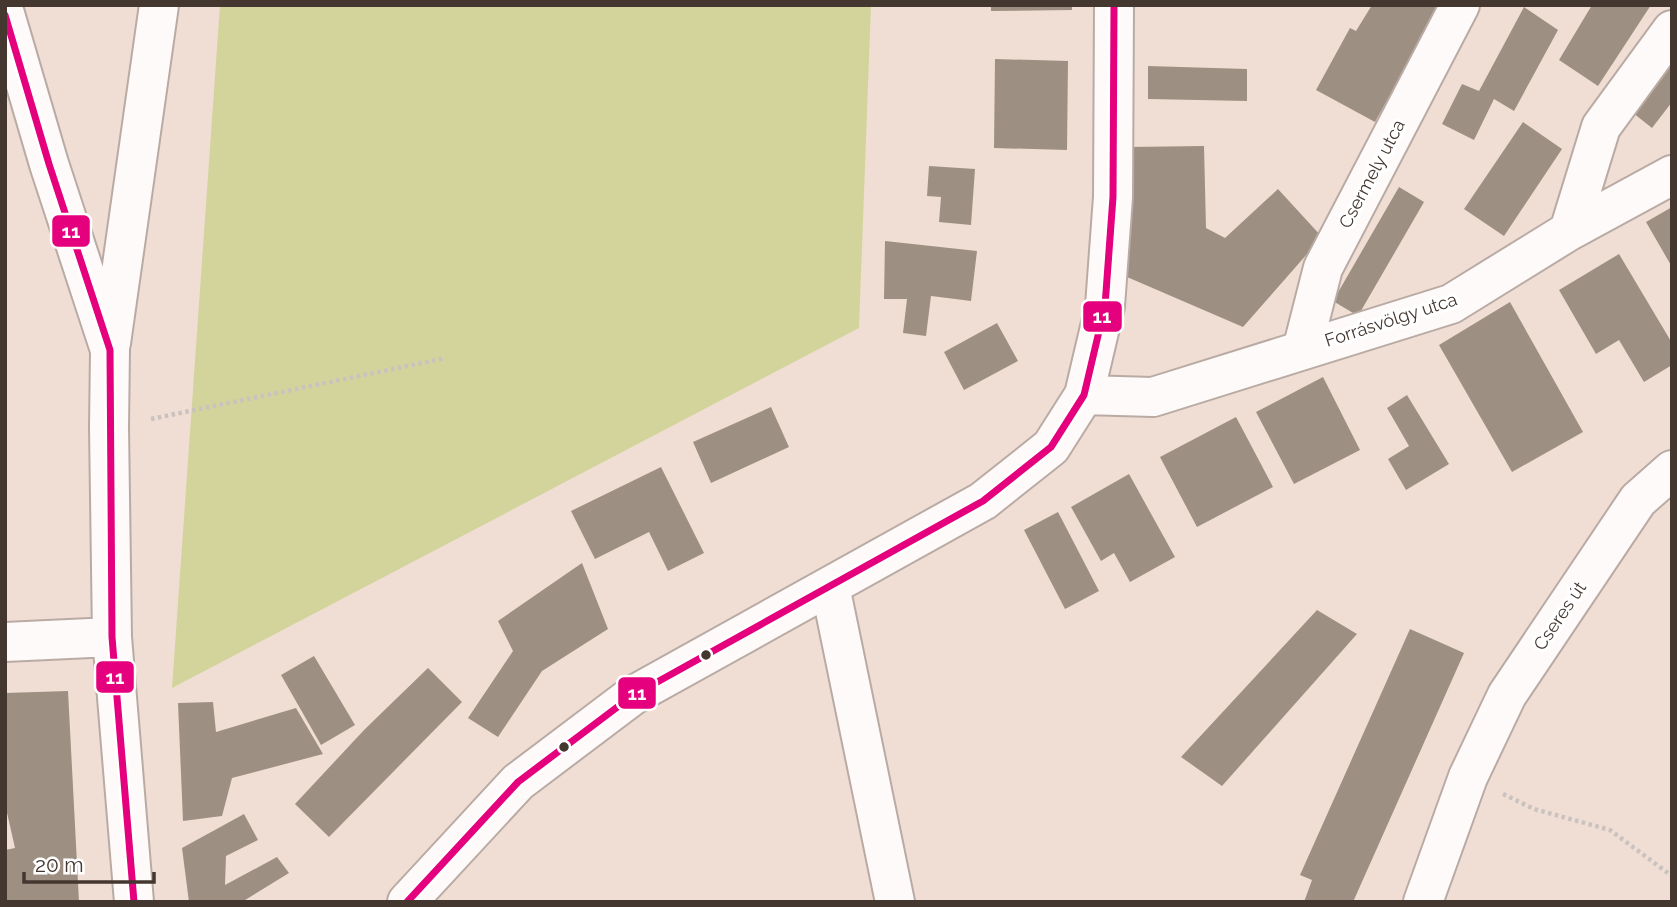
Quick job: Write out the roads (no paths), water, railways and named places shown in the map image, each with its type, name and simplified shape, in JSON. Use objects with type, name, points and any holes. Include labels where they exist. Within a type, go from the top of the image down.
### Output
[{"type":"street","points":[[134,902],[112,637],[108,427],[110,350],[159,5]]},
{"type":"street","points":[[407,902],[518,782],[632,696],[983,501],[1051,447],[1084,395],[1105,306],[1113,197],[1114,5]]},
{"type":"street","name":"Csermely utca","points":[[1302,350],[1323,268],[1460,5]]},
{"type":"street","points":[[5,14],[49,164],[110,350]]},
{"type":"street","points":[[1569,231],[1601,127],[1672,30]]},
{"type":"street","name":"Forrásvölgy utca","points":[[1084,395],[1153,397],[1451,304],[1569,231],[1672,175]]},
{"type":"street","name":"Cseres út","points":[[1423,902],[1468,777],[1507,695],[1638,500],[1672,470]]},
{"type":"street","points":[[830,586],[895,902]]},
{"type":"street","points":[[5,642],[112,637]]}]
